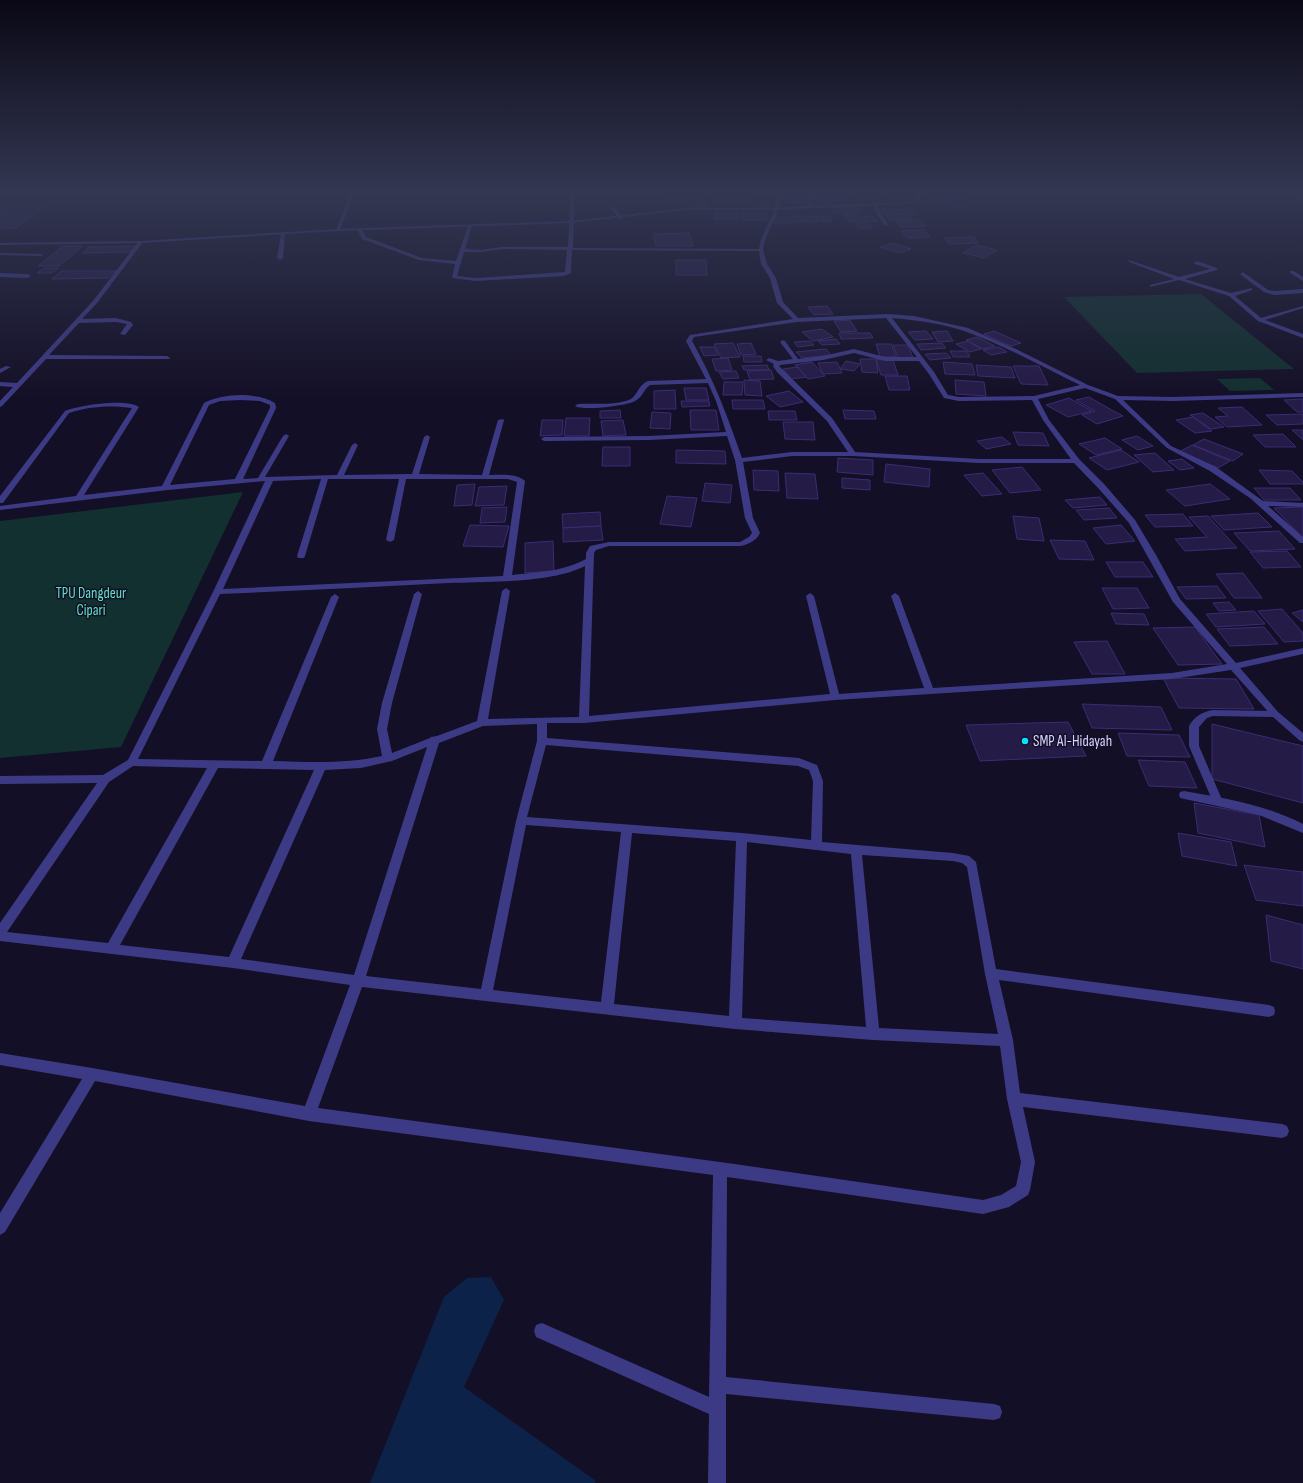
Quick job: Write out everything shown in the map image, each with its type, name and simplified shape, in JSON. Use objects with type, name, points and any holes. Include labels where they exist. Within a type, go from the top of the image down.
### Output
[{"type":"street","points":[[0,405],[95,302],[127,260]]},
{"type":"street","points":[[432,260],[458,263],[454,277],[462,279],[496,279],[562,275],[568,273],[569,260]]},
{"type":"street","points":[[763,260],[772,278],[780,303],[797,320]]},
{"type":"street","points":[[1132,260],[1180,279],[1231,295],[1260,320],[1303,336]]},
{"type":"street","points":[[1152,286],[1215,270],[1197,263]]},
{"type":"street","points":[[1292,272],[1303,279]]},
{"type":"street","points":[[1243,274],[1266,291],[1303,291]]},
{"type":"street","points":[[0,275],[28,276]]},
{"type":"street","points":[[1231,295],[1250,289]]},
{"type":"street","points":[[1260,320],[1301,307]]},
{"type":"street","points":[[888,316],[932,373],[946,397],[1034,398],[1086,386]]},
{"type":"street","points":[[584,720],[590,553],[593,548],[609,544],[741,544],[755,537],[756,533],[749,518],[739,460],[719,401],[689,341],[692,336],[797,320],[888,316],[914,318],[968,330],[1014,350],[1086,386],[1117,398],[1173,399],[1303,395]]},
{"type":"street","points":[[78,321],[116,320],[129,323],[130,325],[123,334]]},
{"type":"street","points":[[782,342],[796,360]]},
{"type":"street","points":[[769,360],[777,363],[823,358],[854,351],[885,359],[921,359]]},
{"type":"street","points":[[45,357],[167,358]]},
{"type":"street","points":[[777,363],[776,366],[779,371],[823,413],[845,438],[853,454]]},
{"type":"street","points":[[0,371],[8,367]]},
{"type":"street","points":[[578,406],[623,402],[633,399],[648,383],[710,381]]},
{"type":"street","points":[[0,384],[18,385]]},
{"type":"street","points":[[165,488],[206,404],[212,400],[227,398],[266,400],[273,404],[273,408],[238,481]]},
{"type":"street","points":[[1034,398],[1046,420],[1076,461],[1102,487],[1132,522],[1152,555],[1176,600],[1276,714],[1303,738]]},
{"type":"street","points":[[1117,398],[1169,447],[1213,469],[1261,503],[1303,541]]},
{"type":"street","points":[[0,501],[66,412],[76,408],[87,407],[135,406],[136,408],[79,498]]},
{"type":"street","points":[[486,477],[501,420]]},
{"type":"street","points":[[544,439],[649,438],[730,434]]},
{"type":"street","points":[[260,480],[286,436]]},
{"type":"street","points":[[415,477],[427,437]]},
{"type":"street","points":[[339,478],[355,445]]},
{"type":"street","points":[[739,460],[792,454],[853,454],[979,461],[1076,461]]},
{"type":"street","points":[[0,508],[165,488],[270,479],[403,477],[518,478],[521,481],[507,578]]},
{"type":"street","points":[[390,540],[403,477]]},
{"type":"street","points":[[301,556],[325,478]]},
{"type":"street","points":[[270,479],[217,592],[132,762],[105,780],[0,935],[111,950],[233,963],[358,980],[735,1023],[873,1034],[1006,1040]]},
{"type":"street","points":[[1261,503],[1303,505]]},
{"type":"street","points":[[217,592],[507,578],[556,573],[575,568],[590,560]]},
{"type":"street","points":[[482,723],[506,591]]},
{"type":"street","points":[[388,758],[382,729],[387,703],[418,594]]},
{"type":"street","points":[[810,596],[835,697]]},
{"type":"street","points":[[896,596],[929,690]]},
{"type":"street","points":[[266,765],[335,597]]},
{"type":"street","points":[[132,762],[214,765],[321,766],[361,764],[388,758],[435,739],[482,723],[542,720],[584,720],[835,697],[1172,676],[1234,666],[1303,651]]},
{"type":"street","points":[[1218,802],[1194,746],[1194,726],[1204,715],[1213,713],[1276,714]]},
{"type":"street","points":[[486,995],[521,821],[542,741],[542,720]]},
{"type":"street","points":[[309,1114],[358,980],[435,739]]},
{"type":"street","points":[[542,741],[799,762],[812,768],[818,781],[816,846]]},
{"type":"street","points":[[111,950],[214,765]]},
{"type":"street","points":[[233,963],[321,766]]},
{"type":"street","points":[[0,780],[105,780]]},
{"type":"street","points":[[1184,795],[1279,818],[1303,829]]},
{"type":"street","points":[[0,1059],[92,1074],[309,1114],[720,1169],[982,1207],[1004,1202],[1022,1190],[1028,1162],[1014,1098],[1006,1040],[990,974],[972,865],[965,859],[856,850],[742,837],[521,821]]},
{"type":"street","points":[[607,1009],[627,829]]},
{"type":"street","points":[[735,1023],[742,837]]},
{"type":"street","points":[[856,850],[873,1034]]},
{"type":"street","points":[[990,974],[1269,1011]]},
{"type":"street","points":[[0,1227],[92,1074]]},
{"type":"street","points":[[1014,1098],[1282,1131]]},
{"type":"street","points":[[717,1483],[720,1169]]},
{"type":"street","points":[[542,1331],[718,1409]]},
{"type":"street","points":[[718,1385],[994,1412]]},
{"type":"green space","points":[[1201,294],[1294,369],[1137,373],[1064,297]]},
{"type":"green space","points":[[1260,378],[1274,390],[1230,391],[1217,379]]},
{"type":"green space","name":"TPU Dangdeur Cipari","points":[[243,492],[121,747],[0,758],[0,521]]},
{"type":"water","points":[[491,1277],[504,1300],[464,1387],[596,1481],[595,1483],[370,1483],[444,1297],[467,1278]]},
{"type":"building","points":[[45,260],[66,260],[59,266],[38,266]]},
{"type":"building","points":[[676,260],[706,260],[707,275],[676,275]]},
{"type":"building","points":[[44,268],[59,268],[52,273],[37,273]]},
{"type":"building","points":[[61,271],[116,271],[108,278],[52,279]]},
{"type":"building","points":[[827,306],[833,314],[814,315],[808,307]]},
{"type":"building","points":[[850,320],[857,331],[841,332],[834,321]]},
{"type":"building","points":[[822,329],[833,337],[813,341],[802,332]]},
{"type":"building","points":[[926,331],[933,339],[915,340],[908,332]]},
{"type":"building","points":[[947,331],[953,341],[938,342],[932,332]]},
{"type":"building","points":[[994,331],[1021,343],[1011,346],[984,334]]},
{"type":"building","points":[[839,333],[870,333],[873,338],[841,339]]},
{"type":"building","points":[[977,337],[995,346],[983,349],[966,340]]},
{"type":"building","points":[[836,339],[840,344],[822,345],[818,341]]},
{"type":"building","points":[[810,341],[814,345],[798,347],[794,342]]},
{"type":"building","points":[[968,341],[981,349],[970,352],[956,344]]},
{"type":"building","points":[[733,343],[740,357],[721,358],[714,344]]},
{"type":"building","points":[[751,343],[756,354],[741,355],[737,344]]},
{"type":"building","points":[[942,343],[946,348],[921,350],[917,344]]},
{"type":"building","points":[[876,344],[891,344],[896,357],[880,357]]},
{"type":"building","points":[[893,345],[908,345],[913,358],[898,358]]},
{"type":"building","points":[[700,347],[714,347],[718,355],[704,356]]},
{"type":"building","points":[[999,347],[1007,352],[991,355],[983,350]]},
{"type":"building","points":[[826,349],[831,355],[802,358],[796,352]]},
{"type":"building","points":[[950,351],[967,351],[970,357],[953,357]]},
{"type":"building","points":[[946,353],[951,358],[930,360],[925,354]]},
{"type":"building","points":[[743,356],[761,356],[762,362],[744,362]]},
{"type":"building","points":[[728,358],[732,370],[716,371],[712,359]]},
{"type":"building","points":[[860,359],[876,359],[878,373],[862,372]]},
{"type":"building","points":[[876,359],[893,360],[898,375],[881,375]]},
{"type":"building","points":[[846,361],[860,364],[854,371],[840,369]]},
{"type":"building","points":[[812,362],[825,376],[808,379],[795,365]]},
{"type":"building","points":[[837,362],[842,373],[823,374],[818,363]]},
{"type":"building","points":[[943,362],[972,364],[975,375],[945,374]]},
{"type":"building","points":[[767,365],[769,370],[744,370],[742,366]]},
{"type":"building","points":[[976,365],[1011,367],[1015,378],[978,376]]},
{"type":"building","points":[[1013,366],[1039,366],[1048,385],[1021,384]]},
{"type":"building","points":[[798,367],[806,377],[791,379],[783,369]]},
{"type":"building","points":[[771,370],[774,379],[750,380],[747,371]]},
{"type":"building","points":[[736,371],[739,378],[723,379],[719,372]]},
{"type":"building","points":[[885,376],[907,376],[910,390],[889,390]]},
{"type":"building","points":[[744,380],[760,381],[762,396],[745,395]]},
{"type":"building","points":[[955,380],[984,382],[986,396],[956,394]]},
{"type":"building","points":[[724,382],[743,382],[742,395],[723,395]]},
{"type":"building","points":[[684,388],[706,388],[709,400],[686,400]]},
{"type":"building","points":[[675,390],[676,409],[654,409],[654,391]]},
{"type":"building","points":[[789,391],[803,402],[780,407],[766,396]]},
{"type":"building","points":[[1089,397],[1123,416],[1097,424],[1082,415],[1095,411],[1076,400]]},
{"type":"building","points":[[1069,398],[1092,411],[1068,417],[1046,405]]},
{"type":"building","points":[[1303,399],[1303,412],[1297,412],[1284,400]]},
{"type":"building","points":[[732,400],[763,400],[765,409],[733,409]]},
{"type":"building","points":[[681,401],[709,401],[710,406],[682,407]]},
{"type":"building","points":[[1242,407],[1262,425],[1227,427],[1215,417],[1228,416],[1218,408]]},
{"type":"building","points":[[620,410],[621,418],[600,418],[600,411]]},
{"type":"building","points":[[690,410],[716,410],[719,430],[691,430]]},
{"type":"building","points":[[843,410],[874,411],[876,419],[845,419]]},
{"type":"building","points":[[768,411],[795,411],[797,420],[769,420]]},
{"type":"building","points":[[652,412],[671,413],[670,429],[650,428]]},
{"type":"building","points":[[1203,413],[1224,427],[1211,429],[1190,415]]},
{"type":"building","points":[[1303,414],[1303,424],[1277,425],[1266,415]]},
{"type":"building","points":[[1193,417],[1212,431],[1195,433],[1176,420]]},
{"type":"building","points":[[566,418],[590,418],[589,436],[564,436]]},
{"type":"building","points":[[542,420],[563,420],[562,435],[540,436]]},
{"type":"building","points":[[623,420],[626,435],[603,436],[601,421]]},
{"type":"building","points":[[783,422],[813,422],[815,440],[785,439]]},
{"type":"building","points":[[1292,430],[1303,430],[1303,440]]},
{"type":"building","points":[[1013,432],[1043,433],[1049,446],[1018,445]]},
{"type":"building","points":[[1283,434],[1296,447],[1265,447],[1253,435]]},
{"type":"building","points":[[1137,436],[1153,446],[1138,450],[1122,440]]},
{"type":"building","points":[[1002,437],[1011,444],[986,449],[977,441]]},
{"type":"building","points":[[1105,438],[1122,449],[1096,455],[1079,444]]},
{"type":"building","points":[[1204,439],[1243,454],[1233,461],[1193,445]]},
{"type":"building","points":[[1192,445],[1230,461],[1218,468],[1179,452]]},
{"type":"building","points":[[603,447],[630,447],[630,466],[602,466]]},
{"type":"building","points":[[676,450],[725,451],[726,464],[676,463]]},
{"type":"building","points":[[1121,450],[1139,462],[1107,470],[1089,458]]},
{"type":"building","points":[[1155,453],[1174,470],[1153,472],[1134,455]]},
{"type":"building","points":[[838,458],[873,460],[873,475],[837,472]]},
{"type":"building","points":[[1182,459],[1194,468],[1180,470],[1168,461]]},
{"type":"building","points":[[886,464],[930,469],[929,487],[884,482]]},
{"type":"building","points":[[1022,467],[1041,490],[1010,493],[992,470]]},
{"type":"building","points":[[753,470],[778,471],[779,491],[754,490]]},
{"type":"building","points":[[1259,470],[1292,471],[1303,482],[1303,484],[1270,484]]},
{"type":"building","points":[[785,473],[815,474],[818,499],[787,498]]},
{"type":"building","points":[[983,473],[1002,494],[982,496],[964,475]]},
{"type":"building","points":[[842,478],[870,480],[870,490],[842,488]]},
{"type":"building","points":[[705,483],[732,485],[730,503],[702,501]]},
{"type":"building","points":[[475,484],[472,505],[454,506],[457,485]]},
{"type":"building","points":[[1210,484],[1230,499],[1185,506],[1166,490]]},
{"type":"building","points":[[507,486],[504,505],[475,506],[479,487]]},
{"type":"building","points":[[1254,488],[1290,488],[1301,500],[1264,500]]},
{"type":"building","points":[[667,496],[697,498],[691,527],[660,524]]},
{"type":"building","points":[[1100,497],[1107,505],[1073,508],[1065,500]]},
{"type":"building","points":[[507,507],[505,522],[480,523],[482,508]]},
{"type":"building","points":[[1303,507],[1303,537],[1302,537],[1274,508]]},
{"type":"building","points":[[1109,508],[1117,518],[1084,520],[1076,510]]},
{"type":"building","points":[[600,512],[601,526],[563,528],[562,514]]},
{"type":"building","points":[[1258,513],[1272,527],[1224,530],[1211,516]]},
{"type":"building","points":[[1183,514],[1193,526],[1155,527],[1145,515]]},
{"type":"building","points":[[1013,516],[1039,518],[1044,541],[1017,539]]},
{"type":"building","points":[[1208,516],[1237,548],[1185,551],[1175,539],[1207,537],[1189,517]]},
{"type":"building","points":[[470,525],[509,526],[503,547],[463,546]]},
{"type":"building","points":[[1121,525],[1135,541],[1106,544],[1093,528]]},
{"type":"building","points":[[601,526],[603,540],[563,542],[563,528]]},
{"type":"building","points":[[1279,531],[1295,549],[1250,551],[1234,533]]},
{"type":"building","points":[[1050,540],[1085,541],[1094,560],[1059,559]]},
{"type":"building","points":[[553,541],[554,571],[525,573],[525,543]]},
{"type":"building","points":[[1287,551],[1301,567],[1263,568],[1250,552]]},
{"type":"building","points":[[1106,562],[1143,562],[1153,577],[1115,577]]},
{"type":"building","points":[[1243,573],[1262,598],[1234,598],[1216,574]]},
{"type":"building","points":[[1217,586],[1226,598],[1186,599],[1177,587]]},
{"type":"building","points":[[1102,588],[1137,588],[1149,608],[1113,609]]},
{"type":"building","points":[[1229,602],[1236,610],[1219,611],[1213,603]]},
{"type":"building","points":[[1282,609],[1303,633],[1303,641],[1284,642],[1258,611]]},
{"type":"building","points":[[1303,610],[1303,622],[1292,613]]},
{"type":"building","points":[[1254,611],[1265,624],[1216,627],[1206,614]]},
{"type":"building","points":[[1111,613],[1144,614],[1149,625],[1116,624]]},
{"type":"building","points":[[1195,627],[1222,664],[1178,665],[1153,628]]},
{"type":"building","points":[[1264,627],[1278,644],[1230,646],[1217,629]]},
{"type":"building","points":[[1107,641],[1125,674],[1092,674],[1074,642]]},
{"type":"building","points":[[1163,678],[1236,679],[1254,709],[1179,708]]},
{"type":"building","points":[[1082,704],[1161,707],[1172,730],[1092,728]]},
{"type":"building","name":"SMP Al-Hidayah","points":[[1068,722],[1086,756],[980,761],[966,725]]},
{"type":"building","points":[[1212,724],[1303,746],[1303,803],[1212,779]]},
{"type":"building","points":[[1118,733],[1179,735],[1190,757],[1127,756]]},
{"type":"building","points":[[1138,760],[1185,762],[1197,788],[1149,786]]},
{"type":"building","points":[[1194,803],[1259,815],[1265,847],[1198,833]]},
{"type":"building","points":[[1178,833],[1231,842],[1237,866],[1182,856]]},
{"type":"building","points":[[1244,865],[1303,872],[1303,906],[1256,900]]},
{"type":"building","points":[[1266,915],[1303,925],[1303,969],[1271,961]]},
{"type":"place","name":"SMP Al-Hidayah","points":[[1025,741]]}]
